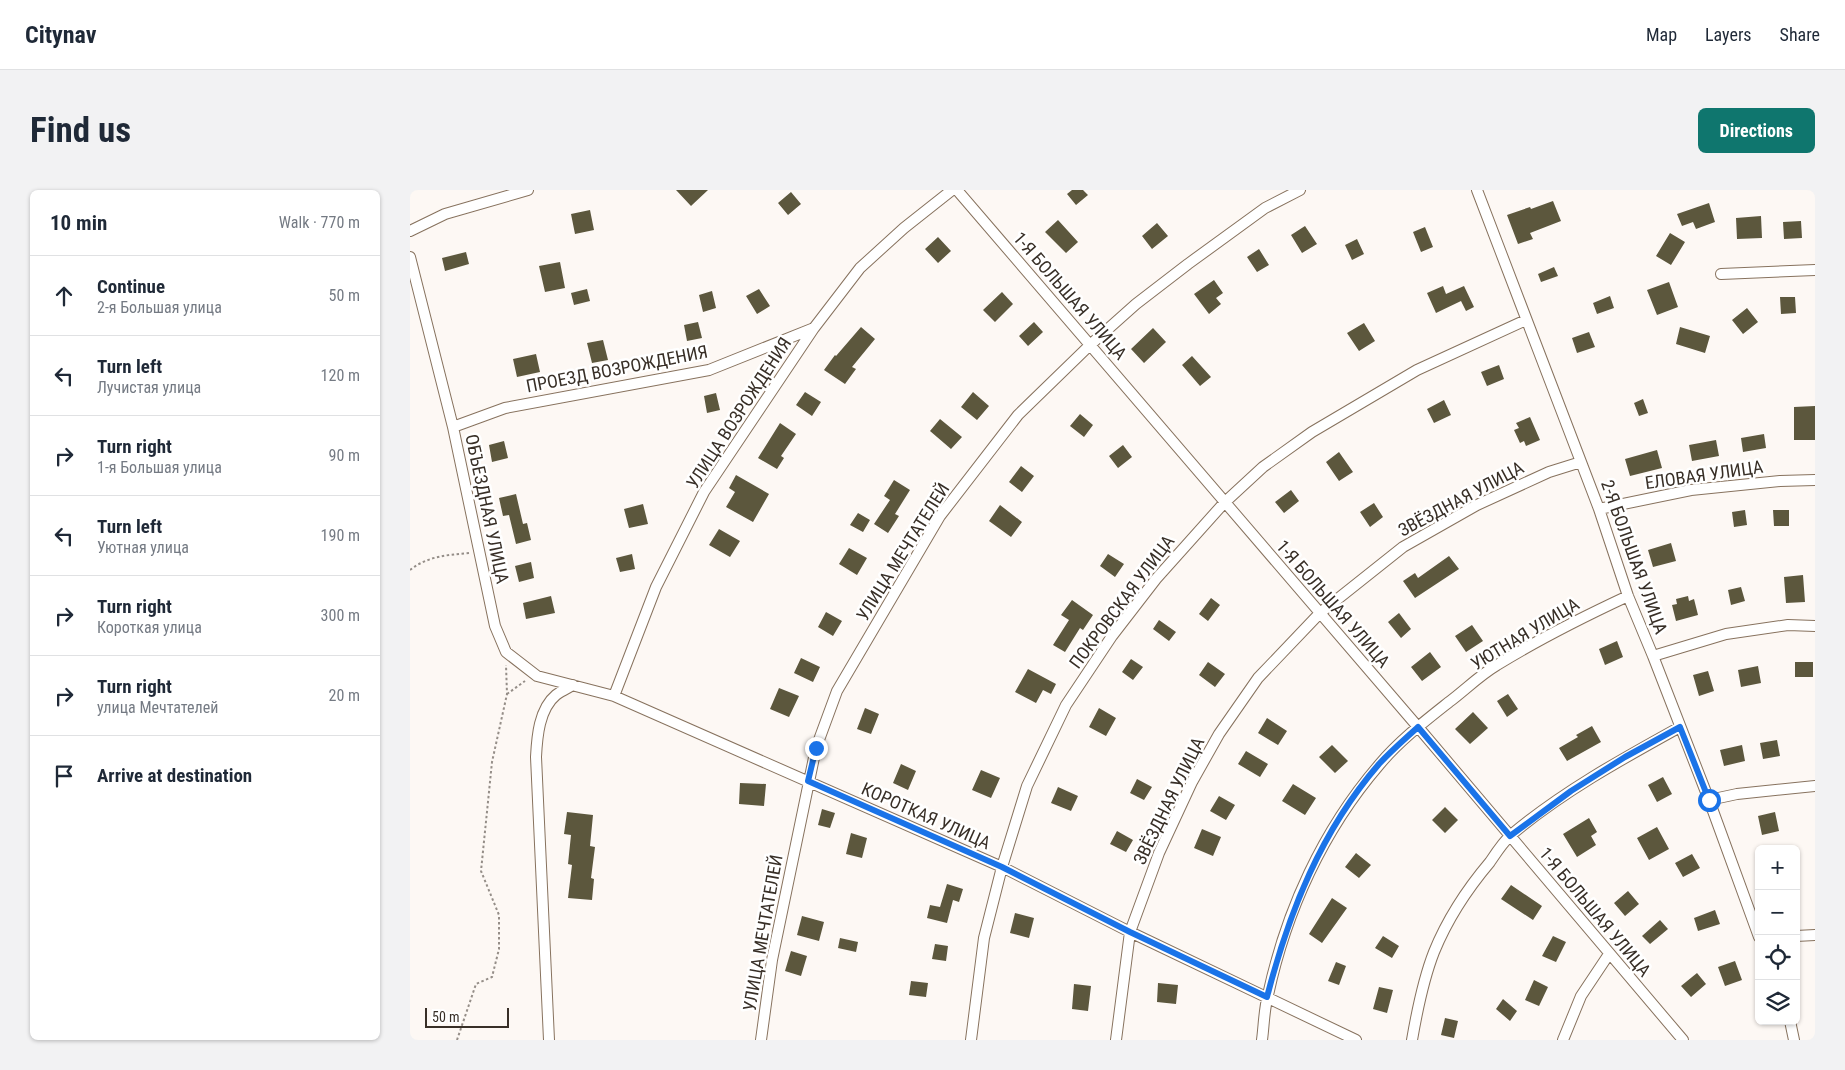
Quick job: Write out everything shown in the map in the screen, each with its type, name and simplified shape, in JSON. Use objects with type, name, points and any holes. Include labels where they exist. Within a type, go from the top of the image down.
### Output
[{"type":"street","points":[[410,231],[445,214],[528,190]]},
{"type":"street","name":"УЛИЦА ВОЗРОЖДЕНИЯ","points":[[614,696],[656,587],[704,492],[814,328],[860,268],[904,228],[952,190]]},
{"type":"street","name":"1-Я БОЛЬШАЯ УЛИЦА","points":[[957,190],[1418,727],[1608,954],[1683,1040]]},
{"type":"street","name":"УЛИЦА МЕЧТАТЕЛЕЙ","points":[[761,1040],[772,960],[816,748],[837,691],[940,516],[1018,415],[1090,345],[1136,304],[1188,264],[1265,208],[1300,190]]},
{"type":"street","name":"2-Я БОЛЬШАЯ УЛИЦА","points":[[1477,190],[1582,462],[1628,596],[1709,800],[1758,935]]},
{"type":"street","name":"ОБЪЕЗДНАЯ УЛИЦА","points":[[410,256],[454,427],[495,626],[506,652],[537,676],[614,696]]},
{"type":"street","points":[[1722,274],[1815,270]]},
{"type":"street","name":"ПОКРОВСКАЯ УЛИЦА","points":[[971,1040],[984,938],[1002,867],[1027,786],[1066,706],[1112,636],[1150,586],[1224,503],[1263,467],[1312,432],[1417,370],[1526,320]]},
{"type":"street","name":"ПРОЕЗД ВОЗРОЖДЕНИЯ","points":[[454,427],[505,408],[709,370],[814,328]]},
{"type":"street","name":"ЗВЁЗДНАЯ УЛИЦА","points":[[1116,1040],[1130,932],[1158,853],[1192,782],[1219,734],[1258,678],[1320,613],[1403,547],[1477,505],[1549,472],[1582,462]]},
{"type":"street","name":"ЕЛОВАЯ УЛИЦА","points":[[1599,509],[1691,490],[1780,480],[1815,480]]},
{"type":"street","name":"УЮТНАЯ УЛИЦА","points":[[1262,1040],[1267,997],[1276,962],[1296,901],[1316,858],[1344,812],[1379,764],[1418,727],[1495,666],[1570,623],[1628,596]]},
{"type":"street","points":[[1653,656],[1726,634],[1788,625],[1815,626]]},
{"type":"street","points":[[549,1040],[536,757],[538,732],[542,715],[555,695],[573,685]]},
{"type":"street","name":"КОРОТКАЯ УЛИЦА","points":[[614,696],[1002,867],[1130,932],[1356,1040]]},
{"type":"street","points":[[1412,1040],[1418,1005],[1434,952],[1454,912],[1480,874],[1510,836],[1571,791],[1625,757],[1680,727]]},
{"type":"street","points":[[1709,800],[1737,794],[1815,786]]},
{"type":"street","points":[[1800,936],[1815,935]]},
{"type":"street","points":[[1563,1040],[1580,996],[1608,954]]},
{"type":"street","points":[[1791,1025],[1794,1040]]},
{"type":"path","points":[[410,570],[420,563],[442,555],[480,552]]},
{"type":"path","points":[[457,1040],[476,984],[492,977],[499,949],[499,915],[482,871],[492,762],[507,694],[506,652]]},
{"type":"path","points":[[507,694],[524,681],[537,676]]},
{"type":"building","points":[[676,190],[708,190],[691,206]]},
{"type":"building","points":[[1072,190],[1083,190],[1088,195],[1076,205],[1067,194]]},
{"type":"building","points":[[791,192],[801,204],[788,215],[778,203]]},
{"type":"building","points":[[1553,201],[1561,221],[1530,233],[1533,239],[1518,244],[1507,215]]},
{"type":"building","points":[[1709,203],[1715,222],[1696,229],[1693,222],[1682,226],[1677,214]]},
{"type":"building","points":[[590,210],[594,230],[575,234],[571,214]]},
{"type":"building","points":[[1761,216],[1762,238],[1737,239],[1736,218]]},
{"type":"building","points":[[1058,220],[1078,242],[1066,253],[1045,232]]},
{"type":"building","points":[[1801,221],[1802,238],[1784,239],[1783,222]]},
{"type":"building","points":[[1157,223],[1168,236],[1152,249],[1142,236]]},
{"type":"building","points":[[1305,226],[1317,244],[1302,253],[1291,235]]},
{"type":"building","points":[[1425,227],[1433,247],[1421,252],[1413,232]]},
{"type":"building","points":[[1670,233],[1685,242],[1671,265],[1656,256]]},
{"type":"building","points":[[938,237],[951,251],[938,263],[925,249]]},
{"type":"building","points":[[1357,239],[1364,254],[1352,260],[1345,245]]},
{"type":"building","points":[[1259,249],[1269,265],[1257,272],[1247,257]]},
{"type":"building","points":[[466,252],[469,264],[445,271],[442,258]]},
{"type":"building","points":[[560,262],[565,288],[545,292],[539,266]]},
{"type":"building","points":[[1554,267],[1558,276],[1541,282],[1538,274]]},
{"type":"building","points":[[1214,280],[1223,293],[1216,298],[1221,304],[1209,314],[1194,294]]},
{"type":"building","points":[[1669,282],[1678,307],[1657,315],[1647,290]]},
{"type":"building","points":[[1443,286],[1446,294],[1464,286],[1474,307],[1466,311],[1461,301],[1436,313],[1427,293]]},
{"type":"building","points":[[587,289],[590,301],[574,305],[571,293]]},
{"type":"building","points":[[759,289],[770,306],[757,314],[746,296]]},
{"type":"building","points":[[712,291],[716,308],[703,312],[699,295]]},
{"type":"building","points":[[1002,292],[1013,304],[995,322],[983,310]]},
{"type":"building","points":[[1610,296],[1614,308],[1597,314],[1593,303]]},
{"type":"building","points":[[1780,297],[1795,297],[1796,313],[1781,314]]},
{"type":"building","points":[[1747,308],[1758,322],[1743,334],[1732,320]]},
{"type":"building","points":[[698,322],[702,338],[687,341],[684,325]]},
{"type":"building","points":[[1034,322],[1043,332],[1028,346],[1019,336]]},
{"type":"building","points":[[1364,323],[1375,341],[1359,351],[1347,333]]},
{"type":"building","points":[[861,327],[875,339],[852,367],[856,369],[845,384],[824,370]]},
{"type":"building","points":[[1680,327],[1710,336],[1705,353],[1676,344]]},
{"type":"building","points":[[1153,328],[1166,342],[1144,363],[1131,349]]},
{"type":"building","points":[[1589,332],[1595,347],[1577,353],[1572,338]]},
{"type":"building","points":[[603,340],[608,360],[592,363],[587,343]]},
{"type":"building","points":[[536,354],[540,372],[517,377],[513,359]]},
{"type":"building","points":[[1192,356],[1211,377],[1200,386],[1182,365]]},
{"type":"building","points":[[1499,365],[1504,379],[1487,386],[1481,372]]},
{"type":"building","points":[[805,392],[821,402],[812,416],[796,405]]},
{"type":"building","points":[[973,392],[989,406],[977,420],[961,407]]},
{"type":"building","points":[[716,393],[720,410],[707,413],[704,396]]},
{"type":"building","points":[[1643,399],[1648,413],[1639,416],[1634,403]]},
{"type":"building","points":[[1444,400],[1451,415],[1434,423],[1427,409]]},
{"type":"building","points":[[1815,406],[1815,440],[1794,440],[1794,407]]},
{"type":"building","points":[[1080,414],[1093,425],[1084,437],[1070,426]]},
{"type":"building","points":[[1530,417],[1540,440],[1526,446],[1524,441],[1520,443],[1514,430],[1519,428],[1516,423]]},
{"type":"building","points":[[940,419],[962,437],[951,449],[930,431]]},
{"type":"building","points":[[780,423],[796,434],[781,456],[784,458],[777,469],[758,458]]},
{"type":"building","points":[[1764,434],[1766,448],[1743,452],[1741,438]]},
{"type":"building","points":[[1716,440],[1719,456],[1692,461],[1689,445]]},
{"type":"building","points":[[504,441],[508,458],[492,462],[489,445]]},
{"type":"building","points":[[1123,445],[1132,457],[1118,468],[1109,456]]},
{"type":"building","points":[[1657,450],[1662,468],[1630,476],[1625,459]]},
{"type":"building","points":[[1339,452],[1353,472],[1339,481],[1326,462]]},
{"type":"building","points":[[1021,466],[1034,476],[1022,492],[1009,482]]},
{"type":"building","points":[[736,475],[769,494],[753,522],[726,507],[735,492],[729,488]]},
{"type":"building","points":[[894,480],[910,490],[895,514],[899,516],[888,533],[874,524],[890,500],[884,496]]},
{"type":"building","points":[[1291,490],[1299,501],[1284,513],[1275,502]]},
{"type":"building","points":[[516,494],[523,524],[527,523],[531,540],[516,544],[509,515],[503,516],[499,498]]},
{"type":"building","points":[[1374,503],[1383,517],[1370,527],[1360,512]]},
{"type":"building","points":[[643,504],[648,524],[629,528],[624,509]]},
{"type":"building","points":[[1000,505],[1022,522],[1011,537],[989,521]]},
{"type":"building","points":[[1745,510],[1747,525],[1734,527],[1732,512]]},
{"type":"building","points":[[1773,510],[1789,510],[1789,526],[1774,526]]},
{"type":"building","points":[[858,513],[870,520],[863,532],[850,525]]},
{"type":"building","points":[[719,529],[740,541],[730,557],[709,545]]},
{"type":"building","points":[[1671,543],[1676,561],[1653,567],[1648,550]]},
{"type":"building","points":[[849,548],[867,558],[857,575],[839,564]]},
{"type":"building","points":[[632,554],[635,569],[620,572],[616,558]]},
{"type":"building","points":[[1108,554],[1124,564],[1115,577],[1100,566]]},
{"type":"building","points":[[1449,556],[1459,569],[1415,598],[1403,581],[1415,573],[1418,578]]},
{"type":"building","points":[[531,562],[534,578],[519,582],[515,566]]},
{"type":"building","points":[[1803,575],[1805,602],[1786,603],[1784,577]]},
{"type":"building","points":[[1741,587],[1745,601],[1731,605],[1728,590]]},
{"type":"building","points":[[551,596],[555,613],[526,619],[523,603]]},
{"type":"building","points":[[1688,596],[1689,601],[1694,599],[1698,615],[1676,621],[1672,605],[1677,604],[1676,599]]},
{"type":"building","points":[[1211,598],[1220,605],[1208,621],[1199,614]]},
{"type":"building","points":[[1072,600],[1093,615],[1083,630],[1080,628],[1065,652],[1053,645],[1069,620],[1061,615]]},
{"type":"building","points":[[826,612],[842,621],[833,636],[818,627]]},
{"type":"building","points":[[1399,613],[1411,629],[1401,638],[1388,622]]},
{"type":"building","points":[[1159,620],[1176,632],[1169,641],[1153,629]]},
{"type":"building","points":[[1472,625],[1483,641],[1466,652],[1455,636]]},
{"type":"building","points":[[1617,641],[1623,657],[1605,665],[1599,649]]},
{"type":"building","points":[[1430,652],[1441,667],[1422,681],[1411,667]]},
{"type":"building","points":[[801,658],[820,667],[813,682],[794,673]]},
{"type":"building","points":[[1131,659],[1143,667],[1133,680],[1122,672]]},
{"type":"building","points":[[1208,662],[1225,674],[1215,687],[1199,675]]},
{"type":"building","points":[[1795,662],[1813,662],[1813,677],[1795,677]]},
{"type":"building","points":[[1758,666],[1761,683],[1741,687],[1738,670]]},
{"type":"building","points":[[1028,669],[1056,684],[1051,694],[1043,690],[1036,703],[1015,692]]},
{"type":"building","points":[[1708,671],[1714,691],[1699,696],[1693,675]]},
{"type":"building","points":[[779,688],[799,696],[789,717],[770,709]]},
{"type":"building","points":[[1508,694],[1518,709],[1507,717],[1497,701]]},
{"type":"building","points":[[865,708],[879,714],[871,734],[857,729]]},
{"type":"building","points":[[1099,708],[1116,718],[1106,736],[1089,727]]},
{"type":"building","points":[[1473,712],[1488,728],[1470,744],[1455,729]]},
{"type":"building","points":[[1267,718],[1287,731],[1278,745],[1258,733]]},
{"type":"building","points":[[1592,726],[1601,742],[1567,761],[1559,748]]},
{"type":"building","points":[[1777,740],[1780,756],[1763,759],[1760,743]]},
{"type":"building","points":[[1332,745],[1348,761],[1335,773],[1319,757]]},
{"type":"building","points":[[1742,745],[1745,761],[1724,766],[1720,750]]},
{"type":"building","points":[[1246,751],[1268,764],[1260,777],[1238,764]]},
{"type":"building","points":[[901,764],[916,771],[908,790],[893,783]]},
{"type":"building","points":[[981,770],[1000,778],[991,798],[972,790]]},
{"type":"building","points":[[1663,777],[1672,794],[1657,802],[1648,785]]},
{"type":"building","points":[[1137,779],[1152,787],[1144,800],[1130,793]]},
{"type":"building","points":[[740,783],[766,784],[764,806],[739,804]]},
{"type":"building","points":[[1293,784],[1316,798],[1305,815],[1282,801]]},
{"type":"building","points":[[1058,787],[1078,796],[1071,811],[1051,803]]},
{"type":"building","points":[[1219,796],[1235,805],[1226,820],[1210,811]]},
{"type":"building","points":[[1445,807],[1458,820],[1445,833],[1432,820]]},
{"type":"building","points":[[822,809],[835,813],[830,828],[818,825]]},
{"type":"building","points":[[567,812],[593,815],[590,846],[595,847],[591,878],[594,879],[592,900],[568,898],[572,865],[568,864],[571,835],[564,834]]},
{"type":"building","points":[[1775,812],[1779,831],[1762,835],[1758,816]]},
{"type":"building","points":[[1589,818],[1597,832],[1591,836],[1596,845],[1577,857],[1563,834]]},
{"type":"building","points":[[1657,827],[1669,849],[1649,860],[1637,838]]},
{"type":"building","points":[[1202,829],[1221,837],[1213,856],[1194,848]]},
{"type":"building","points":[[1117,831],[1133,840],[1126,852],[1110,844]]},
{"type":"building","points":[[851,833],[867,838],[862,858],[846,854]]},
{"type":"building","points":[[1356,853],[1371,865],[1359,878],[1345,867]]},
{"type":"building","points":[[1692,854],[1700,868],[1683,877],[1675,863]]},
{"type":"building","points":[[947,884],[963,889],[959,902],[953,900],[947,923],[927,918],[930,905],[940,907]]},
{"type":"building","points":[[1511,885],[1542,906],[1533,920],[1501,899]]},
{"type":"building","points":[[1628,891],[1639,904],[1625,916],[1614,903]]},
{"type":"building","points":[[1332,898],[1347,908],[1322,943],[1309,934]]},
{"type":"building","points":[[1715,910],[1720,924],[1698,931],[1694,918]]},
{"type":"building","points":[[1015,913],[1034,918],[1029,938],[1010,933]]},
{"type":"building","points":[[802,916],[824,922],[819,941],[797,935]]},
{"type":"building","points":[[1660,920],[1668,929],[1650,944],[1642,936]]},
{"type":"building","points":[[1383,936],[1399,946],[1392,958],[1375,948]]},
{"type":"building","points":[[1553,936],[1566,942],[1556,962],[1542,956]]},
{"type":"building","points":[[840,938],[858,942],[856,952],[838,948]]},
{"type":"building","points":[[935,944],[948,946],[946,961],[932,959]]},
{"type":"building","points":[[791,951],[807,956],[801,976],[785,971]]},
{"type":"building","points":[[1735,961],[1742,980],[1725,986],[1718,967]]},
{"type":"building","points":[[1336,962],[1346,966],[1339,985],[1328,981]]},
{"type":"building","points":[[1697,973],[1706,984],[1691,997],[1681,986]]},
{"type":"building","points":[[1534,980],[1548,987],[1539,1006],[1525,1000]]},
{"type":"building","points":[[911,981],[928,983],[926,997],[909,995]]},
{"type":"building","points":[[1158,983],[1178,985],[1176,1004],[1157,1002]]},
{"type":"building","points":[[1074,984],[1091,986],[1088,1011],[1072,1009]]},
{"type":"building","points":[[1379,987],[1393,990],[1387,1013],[1373,1009]]},
{"type":"building","points":[[1503,999],[1517,1011],[1510,1021],[1496,1009]]},
{"type":"building","points":[[1445,1018],[1458,1021],[1454,1038],[1441,1035]]},
{"type":"route","points":[[816,748],[808,781],[1002,867],[1130,932],[1267,997],[1276,962],[1296,901],[1316,858],[1344,812],[1379,764],[1418,727],[1510,836],[1571,791],[1625,757],[1680,727],[1709,800]]}]
